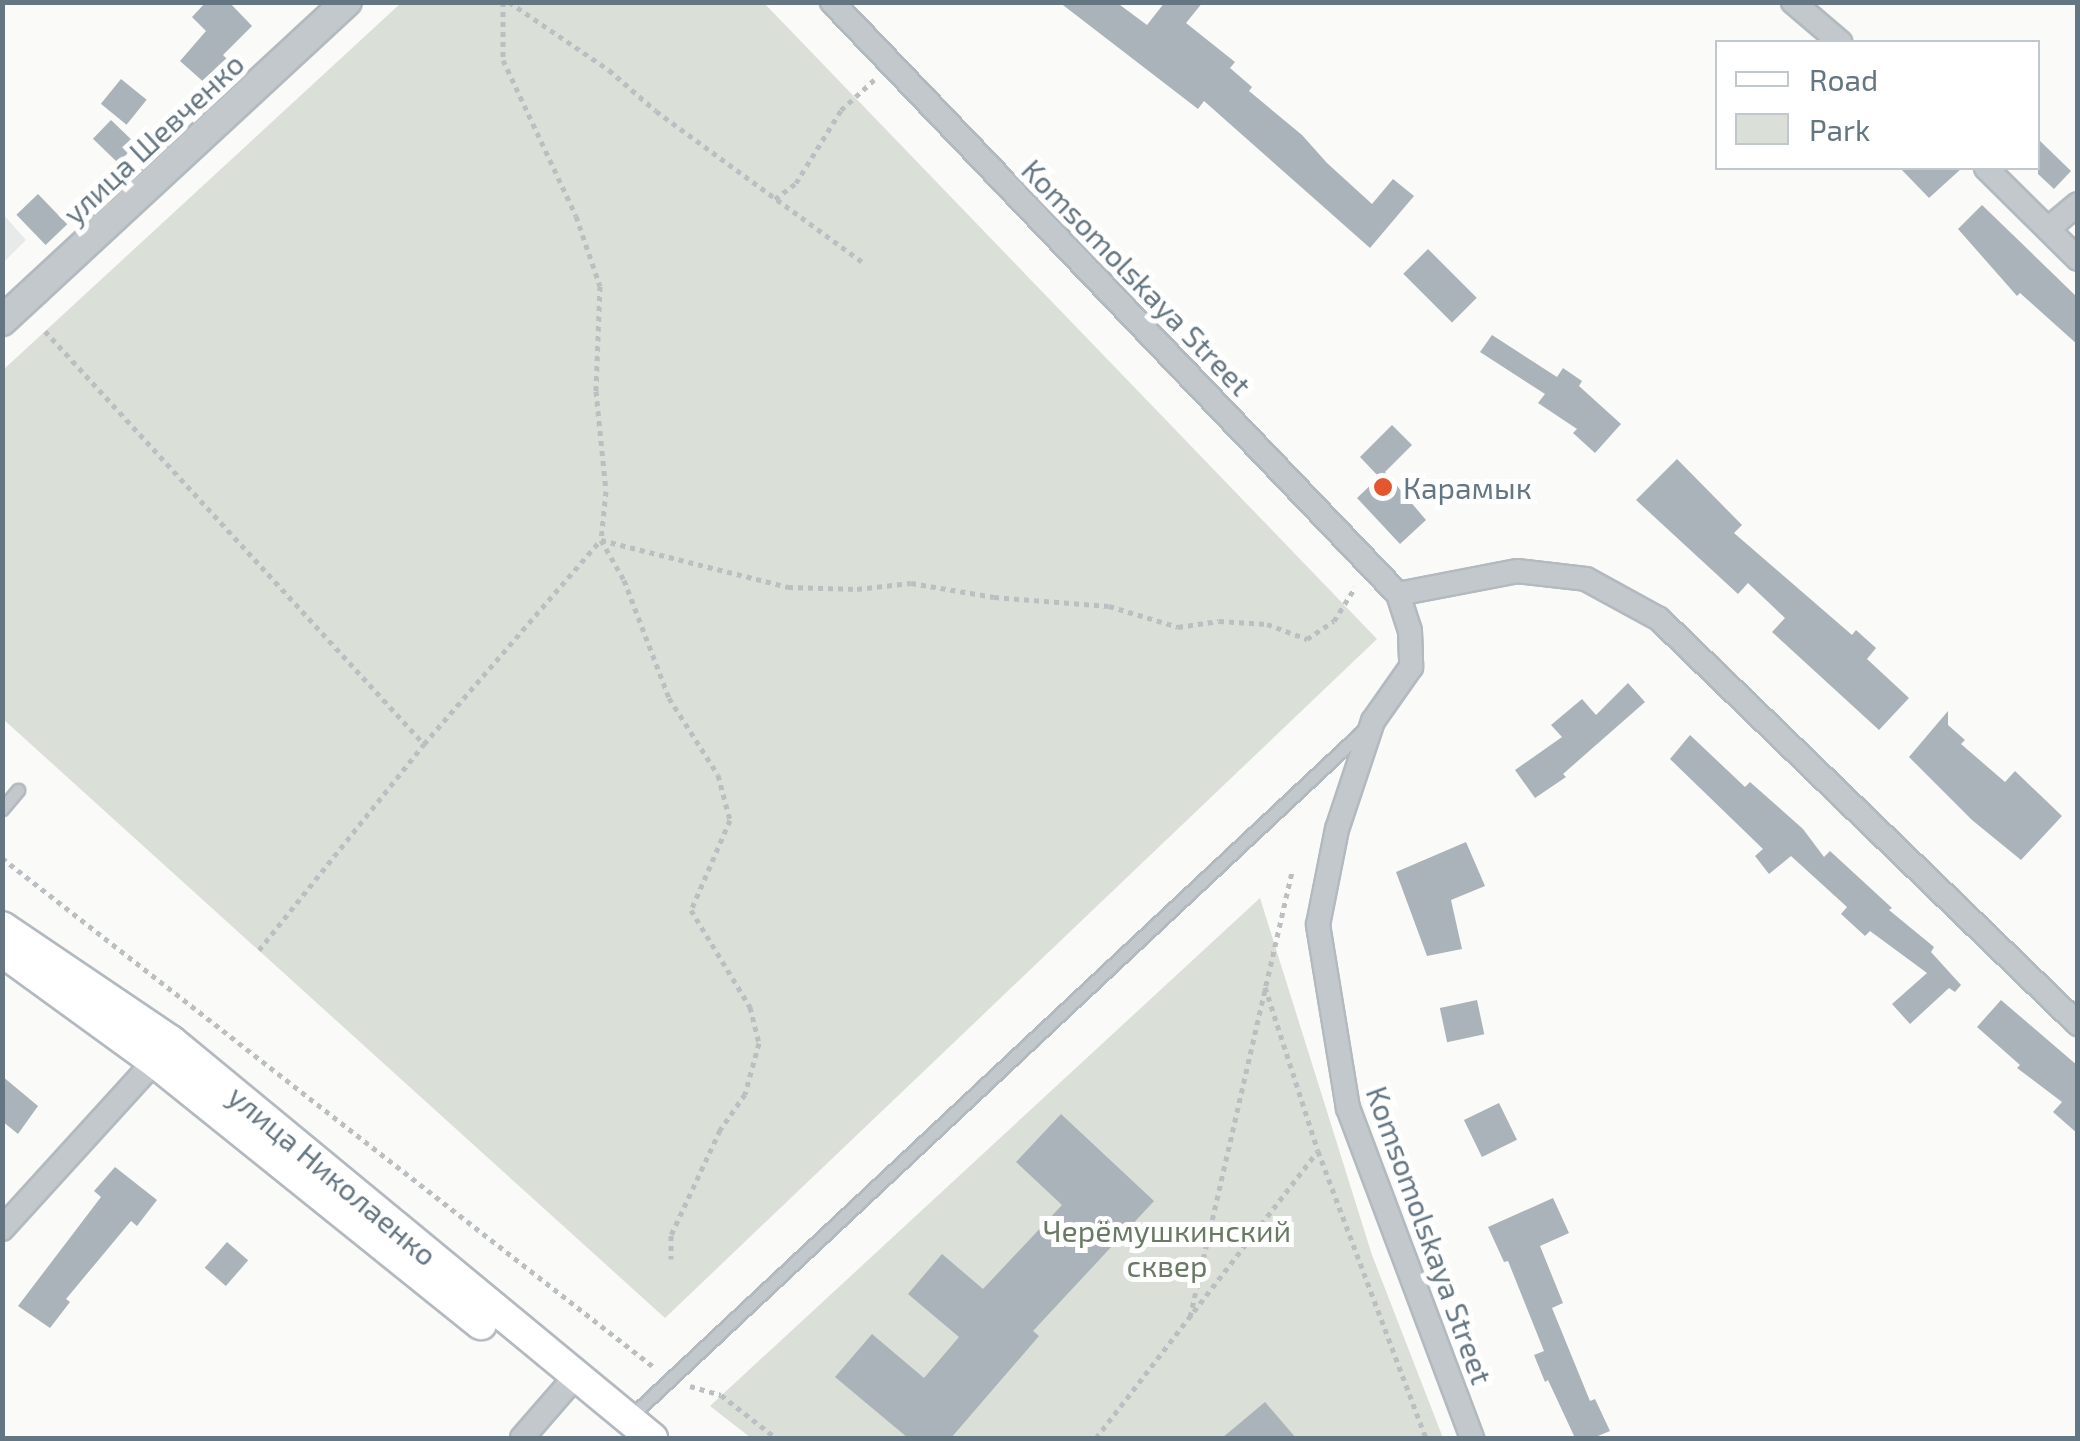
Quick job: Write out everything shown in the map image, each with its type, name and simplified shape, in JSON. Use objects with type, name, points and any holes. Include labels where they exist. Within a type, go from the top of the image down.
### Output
[{"type":"main road","name":"улица Николаенко","points":[[2,927],[163,1052],[626,1428],[652,1438]]},
{"type":"main road","name":"улица Николаенко","points":[[2,951],[163,1052]]},
{"type":"street","name":"улица Шевченко","points":[[2,320],[347,2]]},
{"type":"street","name":"Komsomolskaya Street","points":[[832,2],[1398,594],[1410,631],[1411,667],[1373,720],[1337,829],[1318,925],[1348,1108],[1472,1438]]},
{"type":"street","points":[[1793,2],[1838,40]]},
{"type":"street","points":[[1988,170],[2078,259]]},
{"type":"street","points":[[2048,228],[2078,204]]},
{"type":"street","points":[[1398,594],[1517,570],[1586,579],[1659,619],[2078,1024]]},
{"type":"street","points":[[2,1230],[163,1052]]},
{"type":"street","points":[[522,1438],[570,1383]]},
{"type":"lane","points":[[626,1428],[670,1380],[1373,720]]},
{"type":"lane","points":[[2,809],[18,790]]},
{"type":"path","points":[[506,2],[609,70],[656,111],[862,262]]},
{"type":"path","points":[[258,950],[424,744],[601,540],[606,490],[596,391],[600,286],[576,216],[503,60],[506,2]]},
{"type":"path","points":[[775,199],[796,183],[841,110],[876,79]]},
{"type":"path","points":[[45,331],[424,744]]},
{"type":"path","points":[[601,540],[788,587],[858,589],[911,582],[994,597],[1109,606],[1178,627],[1219,621],[1267,624],[1307,639],[1334,621],[1355,586]]},
{"type":"path","points":[[601,540],[624,580],[669,698],[718,775],[730,820],[691,910],[750,1007],[759,1043],[745,1094],[720,1130],[671,1235],[671,1258]]},
{"type":"path","points":[[2,858],[670,1380],[722,1395],[776,1438]]},
{"type":"path","points":[[1190,1316],[1292,870]]},
{"type":"path","points":[[1265,987],[1318,1151],[1426,1438]]},
{"type":"path","points":[[1096,1438],[1318,1151]]},
{"type":"shaded area","points":[[3,214],[26,240],[3,263]]},
{"type":"green space","points":[[401,3],[764,3],[1377,639],[665,1318],[3,719],[3,370]]},
{"type":"green space","name":"Черёмушкинский сквер","points":[[1260,898],[1372,1255],[1443,1438],[751,1438],[710,1406]]},
{"type":"building","points":[[206,2],[229,2],[252,26],[223,55],[228,60],[207,85],[180,61],[206,31],[192,17]]},
{"type":"building","points":[[1059,2],[1116,2],[1147,25],[1165,2],[1203,2],[1186,23],[1235,62],[1230,68],[1252,87],[1249,91],[1302,135],[1327,163],[1372,204],[1393,179],[1414,196],[1370,248],[1204,101],[1198,109]]},
{"type":"building","points":[[121,79],[147,100],[127,125],[101,104]]},
{"type":"building","points":[[111,120],[136,144],[118,163],[93,139]]},
{"type":"building","points":[[2040,141],[2071,171],[2054,189],[2038,174]]},
{"type":"building","points":[[1902,170],[1960,170],[1929,198]]},
{"type":"building","points":[[38,194],[67,224],[46,245],[16,215]]},
{"type":"building","points":[[1982,205],[2078,298],[2078,345],[2020,293],[2017,296],[1958,229]]},
{"type":"building","points":[[1428,249],[1477,298],[1452,323],[1403,274]]},
{"type":"building","points":[[1492,335],[1557,377],[1563,368],[1582,381],[1579,386],[1621,424],[1595,453],[1573,433],[1577,429],[1538,403],[1545,394],[1480,352]]},
{"type":"building","name":"Карамык","points":[[1392,425],[1412,445],[1385,472],[1426,520],[1400,544],[1357,498],[1379,477],[1360,457]]},
{"type":"building","points":[[1677,459],[1742,525],[1734,533],[1852,635],[1856,630],[1876,648],[1867,659],[1909,698],[1879,730],[1772,632],[1785,618],[1748,583],[1738,594],[1636,500]]},
{"type":"building","points":[[1628,683],[1645,702],[1563,774],[1566,777],[1535,798],[1515,770],[1562,737],[1551,725],[1582,699],[1596,715]]},
{"type":"building","points":[[1948,711],[1948,725],[1965,740],[1961,744],[2005,782],[2015,771],[2062,816],[2021,860],[1972,820],[1909,757]]},
{"type":"building","points":[[1690,735],[1745,787],[1750,782],[1803,829],[1824,857],[1830,851],[1892,908],[1889,910],[1934,947],[1931,952],[1961,985],[1955,992],[1949,988],[1910,1024],[1892,1004],[1927,973],[1870,931],[1865,936],[1841,914],[1847,907],[1791,856],[1769,874],[1755,856],[1763,849],[1670,759]]},
{"type":"building","points":[[1466,842],[1485,886],[1451,900],[1462,949],[1427,956],[1396,872]]},
{"type":"building","points":[[1477,1000],[1484,1034],[1447,1042],[1440,1008]]},
{"type":"building","points":[[2001,1000],[2078,1066],[2078,1134],[2053,1112],[2062,1102],[2017,1068],[2020,1065],[1977,1027]]},
{"type":"building","points":[[2,1076],[38,1106],[18,1134],[2,1121]]},
{"type":"building","points":[[1499,1103],[1517,1140],[1482,1157],[1464,1120]]},
{"type":"building","points":[[1061,1114],[1154,1201],[1033,1331],[1039,1336],[951,1438],[908,1438],[835,1377],[872,1334],[924,1378],[959,1337],[908,1294],[942,1254],[983,1289],[1062,1205],[1016,1162]]},
{"type":"building","points":[[115,1167],[157,1200],[137,1226],[131,1221],[66,1299],[70,1302],[50,1328],[18,1306],[101,1197],[94,1191]]},
{"type":"building","points":[[1553,1198],[1569,1233],[1540,1246],[1563,1303],[1552,1308],[1590,1401],[1595,1399],[1610,1431],[1593,1438],[1575,1438],[1548,1380],[1545,1382],[1534,1355],[1544,1351],[1508,1261],[1504,1262],[1488,1227]]},
{"type":"building","points":[[227,1242],[248,1260],[226,1286],[205,1268]]},
{"type":"building","points":[[1265,1402],[1296,1438],[1222,1438]]},
{"type":"place","name":"Карамык","points":[[1383,487]]}]
